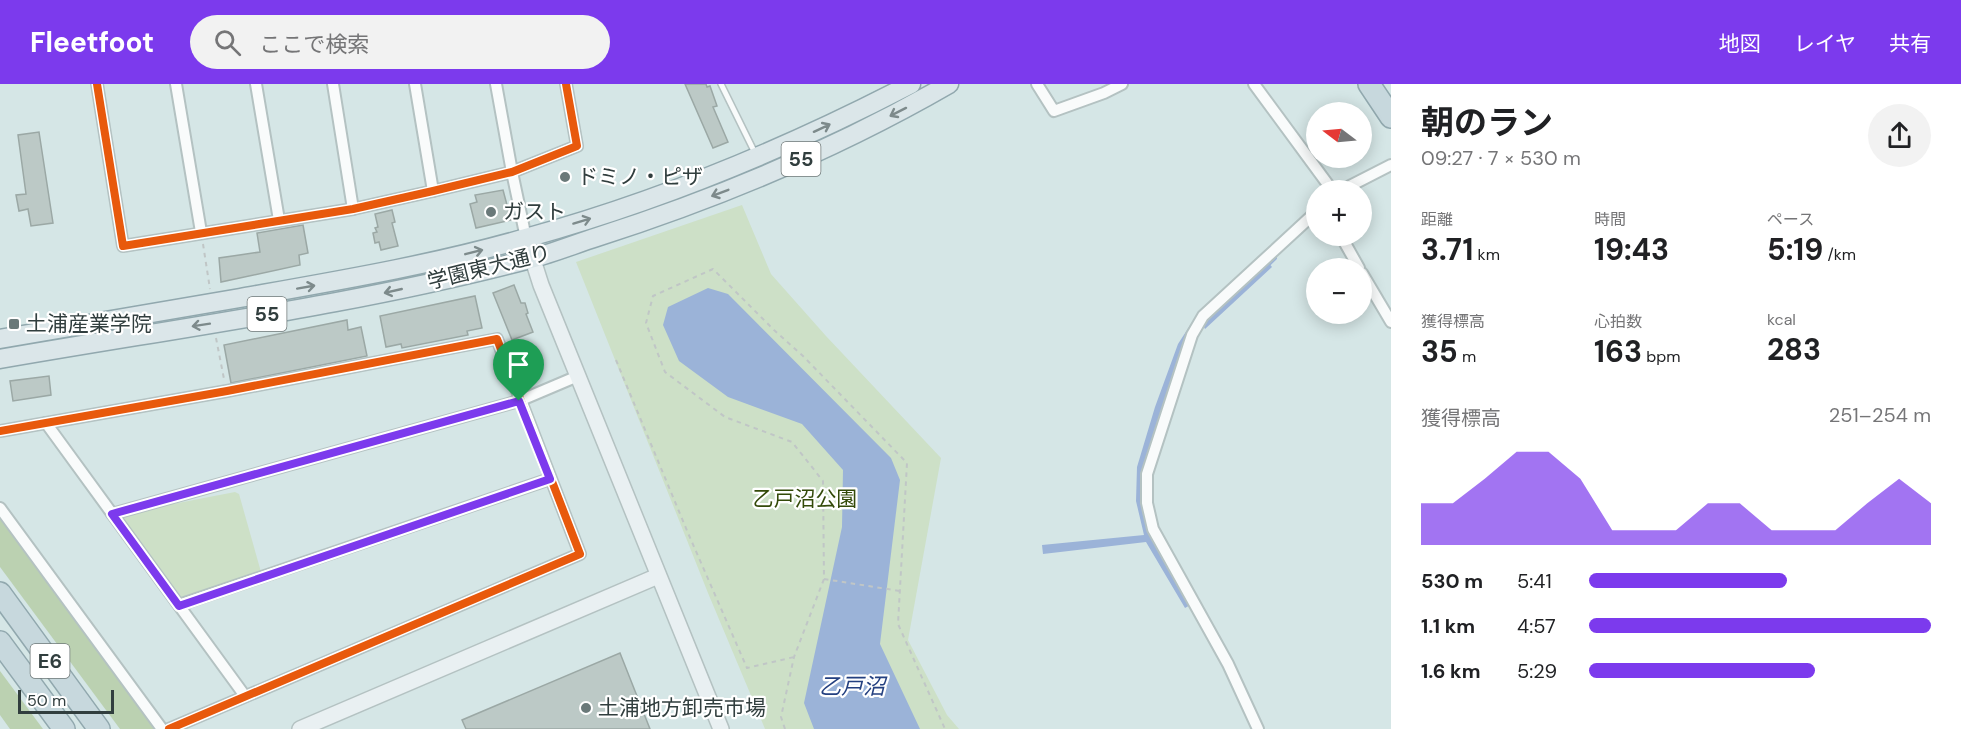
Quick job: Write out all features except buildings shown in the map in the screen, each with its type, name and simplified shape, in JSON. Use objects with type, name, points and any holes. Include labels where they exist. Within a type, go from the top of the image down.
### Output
[{"type":"highway","points":[[1369,84],[1391,117]]},
{"type":"highway","name":"E6","points":[[0,593],[99,729]]},
{"type":"highway","name":"E6","points":[[0,642],[64,729]]},
{"type":"main road","name":"学園東大通り","points":[[0,339],[355,278],[422,265],[526,238],[643,202],[757,157],[825,127],[911,84]]},
{"type":"main road","name":"学園東大通り","points":[[0,359],[356,299],[532,258],[648,221],[741,185],[829,146],[949,84]]},
{"type":"street","points":[[97,84],[123,246],[353,208],[512,172],[577,146],[566,84]]},
{"type":"street","points":[[176,84],[201,232]]},
{"type":"street","points":[[256,84],[279,220]]},
{"type":"street","points":[[333,84],[353,208]]},
{"type":"street","points":[[415,84],[433,191]]},
{"type":"street","points":[[496,84],[512,172],[532,258],[721,729]]},
{"type":"street","points":[[1037,84],[1054,111],[1122,84]]},
{"type":"street","points":[[1254,84],[1325,180]]},
{"type":"street","points":[[1362,180],[1391,165]]},
{"type":"street","points":[[1258,729],[1228,664],[1153,529],[1147,503],[1147,474],[1192,335],[1203,316],[1306,221]]},
{"type":"street","points":[[1372,290],[1391,322]]},
{"type":"street","points":[[0,431],[227,391],[497,339],[580,555],[169,729]]},
{"type":"street","points":[[112,514],[519,401],[578,376]]},
{"type":"street","points":[[46,423],[245,696]]},
{"type":"street","points":[[179,606],[550,479]]},
{"type":"street","points":[[0,508],[162,729]]},
{"type":"street","points":[[300,729],[658,576]]},
{"type":"lane","points":[[721,84],[757,157]]},
{"type":"path","points":[[201,232],[210,291]]},
{"type":"path","points":[[785,729],[781,717],[794,657],[824,579],[823,481],[792,442],[725,417],[665,372],[646,323],[653,296],[714,269],[907,463],[898,624],[945,729]]},
{"type":"path","points":[[216,335],[227,391]]},
{"type":"path","points":[[616,360],[687,533],[747,668],[794,657]]},
{"type":"path","points":[[824,579],[900,591]]},
{"type":"green space","name":"乙戸沼公園","points":[[742,205],[771,274],[941,458],[908,640],[947,715],[959,729],[765,729],[708,593],[576,262]]},
{"type":"green space","points":[[235,492],[239,494],[261,572],[181,602],[116,515]]},
{"type":"green space","points":[[0,516],[157,729],[120,729],[0,567]]},
{"type":"green space","points":[[0,671],[43,729],[10,729],[0,715]]},
{"type":"water","points":[[1267,261],[1272,267],[1205,329],[1197,314],[1205,319]]},
{"type":"water","name":"乙戸沼","points":[[708,288],[728,294],[891,458],[900,480],[880,644],[920,729],[814,729],[804,703],[842,527],[843,470],[802,424],[728,397],[679,361],[663,325],[668,307]]},
{"type":"water","points":[[1197,315],[1162,409],[1145,468],[1144,500],[1192,604],[1185,608],[1146,542],[1043,554],[1042,545],[1144,535],[1136,501],[1137,467],[1155,407],[1178,344]]},
{"type":"waterway","points":[[1267,266],[1275,258]]},
{"type":"cycle path","points":[[97,84],[123,246],[353,209],[512,172],[577,146],[566,84]]},
{"type":"cycle path","points":[[0,431],[227,391],[497,339],[580,554],[169,729]]},
{"type":"place","name":"ドミノ・ピザ","points":[[565,177]]},
{"type":"place","name":"ガスト","points":[[491,212]]},
{"type":"place","name":"土浦産業学院","points":[[14,324]]},
{"type":"place","name":"土浦地方卸売市場","points":[[586,708]]},
{"type":"route","points":[[519,401],[550,479],[179,606],[112,514],[519,401]]}]
